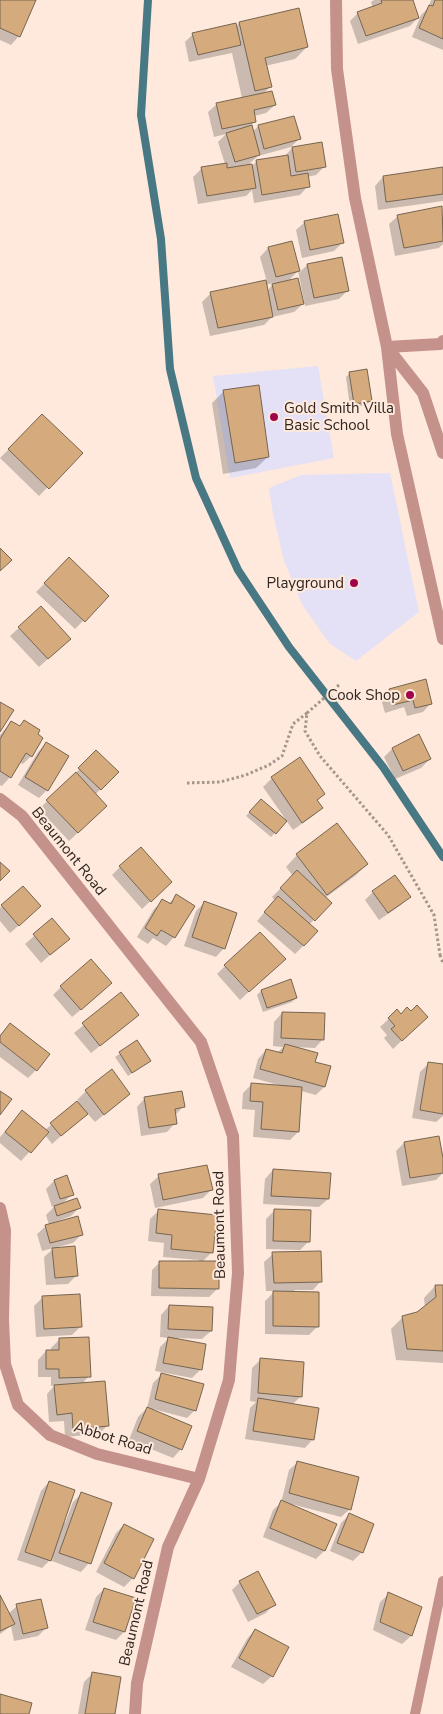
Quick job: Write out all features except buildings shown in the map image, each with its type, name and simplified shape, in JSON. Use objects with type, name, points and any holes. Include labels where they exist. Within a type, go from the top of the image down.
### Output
[{"type":"street","points":[[336,0],[337,69],[355,198],[387,346],[397,434],[443,639]]},
{"type":"street","points":[[387,346],[440,344],[443,341]]},
{"type":"street","points":[[387,346],[423,392],[443,453]]},
{"type":"street","name":"Beaumont Road","points":[[0,799],[22,816],[201,1042],[233,1136],[238,1273],[229,1380],[199,1479],[168,1547],[137,1683],[135,1714]]},
{"type":"street","name":"Abbot Road","points":[[0,1208],[6,1230],[3,1320],[5,1364],[18,1405],[50,1435],[97,1454],[199,1479]]},
{"type":"lane","points":[[415,1714],[443,1582]]},
{"type":"path","points":[[187,783],[220,782],[246,775],[269,765],[282,756],[293,724],[339,685]]},
{"type":"path","points":[[307,713],[305,731],[320,756],[388,835],[434,915],[443,963]]},
{"type":"shaded area","name":"Gold Smith Villa Basic School","points":[[318,366],[334,458],[230,478],[213,376]]},
{"type":"shaded area","name":"Playground","points":[[390,473],[419,612],[356,661],[330,644],[303,606],[284,561],[269,488],[301,475]]},
{"type":"waterway","points":[[148,0],[141,115],[161,239],[170,369],[196,478],[238,570],[289,647],[383,767],[443,857]]},
{"type":"place","name":"Gold Smith Villa Basic School","points":[[274,417]]},
{"type":"place","name":"Playground","points":[[354,583]]},
{"type":"place","name":"Cook Shop","points":[[410,695]]}]
